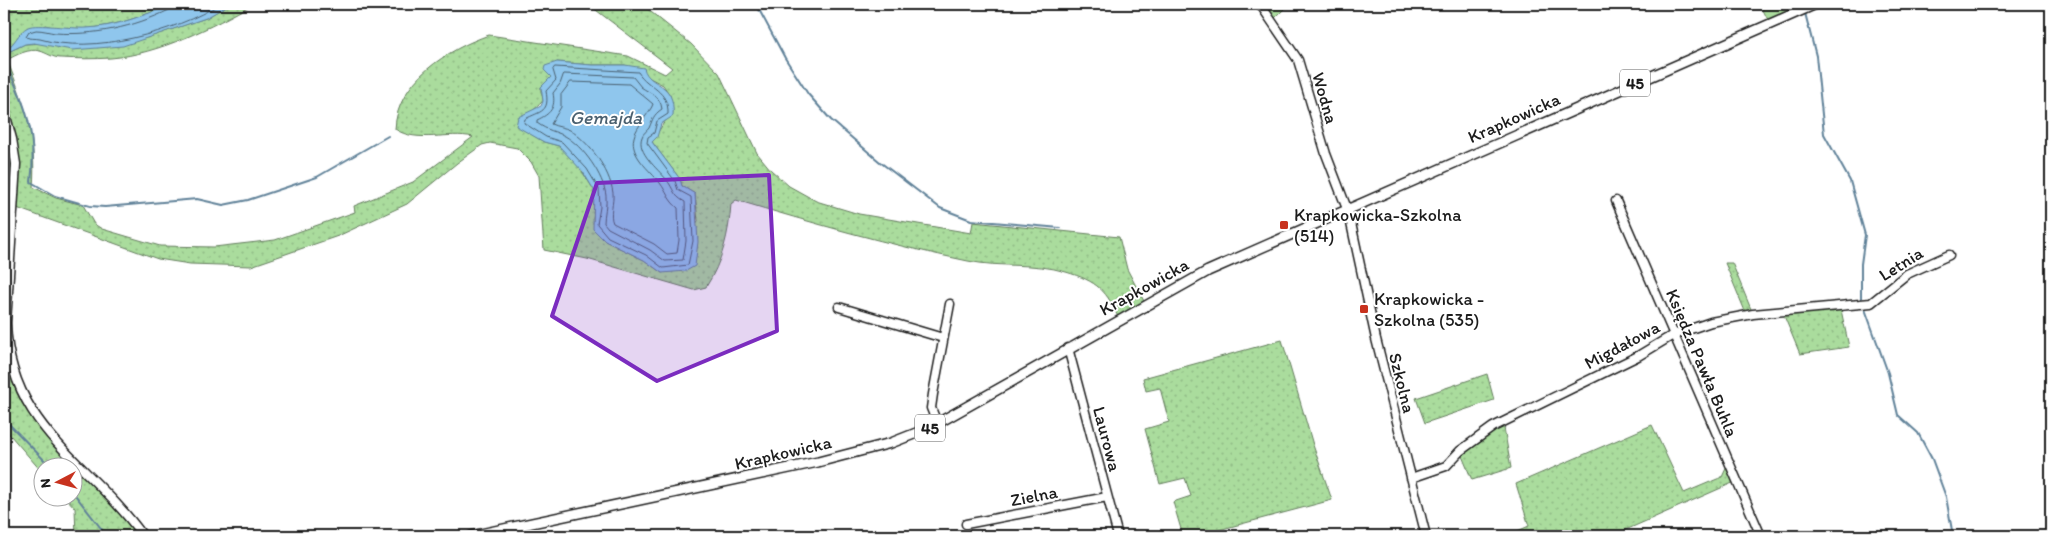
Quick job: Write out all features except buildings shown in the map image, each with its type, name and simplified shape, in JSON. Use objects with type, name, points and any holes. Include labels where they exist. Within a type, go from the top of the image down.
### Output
[{"type":"main road","name":"Krapkowicka","points":[[471,536],[829,460],[891,443],[938,423],[1068,348],[1208,271],[1347,208],[1812,6]]},
{"type":"street","name":"Wodna","points":[[1260,4],[1298,60],[1326,154],[1347,208]]},
{"type":"street","points":[[4,109],[16,164],[6,323],[7,348],[12,372],[35,417],[143,536]]},
{"type":"street","name":"Księdza Pawła Buhla","points":[[1616,201],[1761,536]]},
{"type":"street","name":"Szkolna","points":[[1347,208],[1353,226],[1376,339],[1426,536]]},
{"type":"street","name":"Letnia","points":[[1871,303],[1907,274],[1949,255]]},
{"type":"street","name":"Migdałowa","points":[[1411,478],[1446,466],[1460,451],[1493,427],[1638,356],[1673,335],[1711,322],[1753,314],[1871,303]]},
{"type":"street","points":[[938,423],[932,408],[950,304]]},
{"type":"street","points":[[839,307],[943,338]]},
{"type":"street","name":"Laurowa","points":[[1068,348],[1118,536]]},
{"type":"street","name":"Zielna","points":[[966,524],[1107,497]]},
{"type":"highlighted area","points":[[769,175],[777,331],[657,381],[552,316],[597,183]]},
{"type":"green space","points":[[4,4],[172,4],[126,21],[94,28],[77,29],[45,25],[4,51]]},
{"type":"green space","points":[[230,4],[253,4],[185,38],[148,51],[111,58],[86,59],[55,57],[40,51],[31,50],[7,60],[28,122],[33,153],[33,187],[56,198],[83,205],[94,224],[102,229],[160,246],[214,247],[275,240],[355,212],[354,206],[413,182],[473,137],[454,135],[413,136],[395,129],[398,112],[405,96],[427,69],[442,58],[473,41],[489,35],[628,56],[665,74],[672,68],[588,4],[641,4],[691,44],[719,73],[757,153],[771,170],[789,186],[816,201],[859,214],[971,233],[973,222],[1119,237],[1127,269],[1146,305],[1119,320],[1106,294],[1093,283],[1077,275],[1042,267],[980,263],[939,255],[851,233],[736,200],[731,204],[729,226],[720,258],[712,277],[706,287],[694,290],[587,259],[544,250],[539,176],[531,162],[517,148],[490,143],[482,145],[457,163],[407,204],[338,236],[251,266],[190,264],[158,259],[14,207],[6,336],[27,403],[75,458],[32,458],[32,460],[4,428],[4,54],[25,44],[143,39],[206,18]],"holes":[[[557,62],[625,65],[663,85],[670,95],[673,111],[652,142],[680,179],[682,186],[695,194],[698,221],[662,273],[644,260],[605,241],[593,219],[595,207],[594,190],[576,162],[559,146],[544,142],[516,125],[542,102],[541,87],[552,77],[546,72]]]},
{"type":"green space","points":[[1260,4],[1289,4],[1272,21]]},
{"type":"green space","points":[[1760,4],[1806,4],[1770,24]]},
{"type":"green space","points":[[1725,263],[1732,263],[1753,314],[1747,316]]},
{"type":"green space","points":[[1840,305],[1849,347],[1800,354],[1782,311]]},
{"type":"green space","points":[[1282,340],[1313,445],[1332,500],[1196,536],[1183,536],[1173,502],[1191,496],[1185,478],[1160,484],[1145,429],[1169,422],[1160,388],[1146,391],[1143,378]]},
{"type":"green space","points":[[1487,374],[1494,400],[1425,423],[1416,398]]},
{"type":"green space","points":[[1503,422],[1511,468],[1472,480],[1460,451]]},
{"type":"green space","points":[[1652,425],[1684,493],[1722,477],[1729,462],[1737,481],[1612,536],[1506,536],[1529,526],[1516,484]]},
{"type":"green space","points":[[82,466],[143,536],[76,536],[75,508],[82,508]]},
{"type":"water","points":[[172,4],[230,4],[206,18],[123,46],[72,50],[34,43],[25,44],[4,54],[4,51],[28,27],[97,27],[130,20]]},
{"type":"water","name":"Gemajda","points":[[557,62],[625,65],[644,68],[651,79],[666,90],[673,104],[673,116],[661,124],[657,137],[652,142],[680,179],[682,186],[695,194],[698,242],[695,266],[686,271],[662,273],[644,260],[605,241],[593,229],[594,190],[583,172],[559,146],[544,142],[516,126],[518,117],[541,106],[543,101],[541,87],[551,77],[544,70],[545,66]]},
{"type":"waterway","points":[[756,4],[785,58],[808,94],[831,120],[880,162],[940,208],[971,220],[1060,228]]},
{"type":"waterway","points":[[1805,13],[1816,56],[1824,134],[1850,181],[1865,235],[1861,264],[1861,299]]},
{"type":"waterway","points":[[4,62],[18,91],[28,120],[32,149],[31,182],[55,196],[90,206],[105,207],[197,199],[223,205],[248,200],[317,177],[388,136]]},
{"type":"waterway","points":[[1865,309],[1888,373],[1898,415],[1918,433],[1932,459],[1946,497],[1953,536]]},
{"type":"waterway","points":[[4,419],[42,458]]},
{"type":"waterway","points":[[82,504],[107,536]]},
{"type":"place","name":"Krapkowicka-Szkolna (514)","points":[[1284,225]]},
{"type":"place","name":"Krapkowicka - Szkolna (535)","points":[[1364,309]]}]
